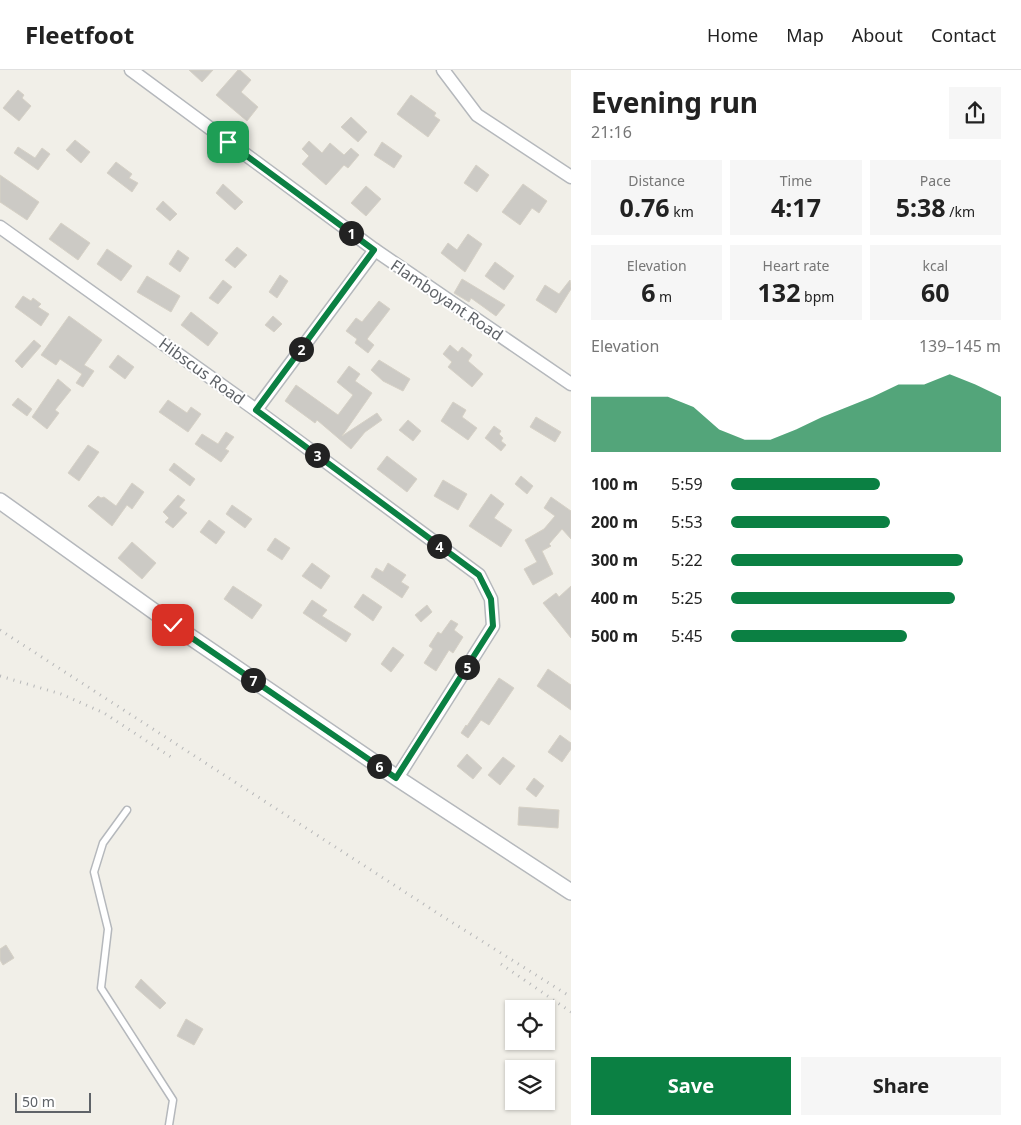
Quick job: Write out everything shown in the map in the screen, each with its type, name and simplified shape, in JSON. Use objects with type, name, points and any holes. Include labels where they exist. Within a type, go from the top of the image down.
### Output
[{"type":"street","name":"Flamboyant Road","points":[[131,70],[374,250],[571,384]]},
{"type":"street","points":[[443,70],[477,115],[571,177]]},
{"type":"street","name":"Hibscus Road","points":[[0,227],[256,410],[479,575],[491,599],[493,626],[396,778]]},
{"type":"street","points":[[256,410],[374,250]]},
{"type":"street","points":[[0,501],[173,625],[396,778],[571,892]]},
{"type":"lane","points":[[127,810],[104,843],[94,872],[108,929],[101,988],[173,1100],[168,1125]]},
{"type":"building","points":[[189,70],[213,70],[202,82]]},
{"type":"building","points":[[238,70],[251,80],[241,92],[258,107],[247,121],[216,95]]},
{"type":"building","points":[[18,90],[24,95],[22,98],[31,106],[19,121],[3,108]]},
{"type":"building","points":[[411,95],[436,113],[434,116],[440,120],[428,137],[397,114]]},
{"type":"building","points":[[351,117],[367,132],[358,142],[341,127]]},
{"type":"building","points":[[75,140],[90,152],[81,163],[66,150]]},
{"type":"building","points":[[309,141],[322,153],[330,143],[344,155],[351,148],[359,155],[348,168],[344,165],[326,185],[302,164],[309,156],[302,149]]},
{"type":"building","points":[[382,142],[402,156],[394,168],[374,155]]},
{"type":"building","points":[[18,147],[35,158],[42,148],[50,154],[38,170],[14,153]]},
{"type":"building","points":[[116,162],[132,174],[129,178],[138,183],[132,192],[107,173]]},
{"type":"building","points":[[476,165],[489,175],[477,192],[464,183]]},
{"type":"building","points":[[0,175],[39,202],[27,220],[0,202]]},
{"type":"building","points":[[223,184],[243,202],[235,210],[216,193]]},
{"type":"building","points":[[523,184],[547,201],[539,213],[532,208],[520,225],[502,212]]},
{"type":"building","points":[[366,186],[381,199],[366,216],[351,203]]},
{"type":"building","points":[[163,201],[177,214],[170,221],[156,209]]},
{"type":"building","points":[[61,223],[90,243],[78,260],[49,239]]},
{"type":"building","points":[[468,234],[482,244],[465,272],[441,253],[448,243],[457,250]]},
{"type":"building","points":[[237,247],[247,255],[235,268],[225,260]]},
{"type":"building","points":[[107,249],[132,266],[121,281],[97,264]]},
{"type":"building","points":[[178,250],[189,258],[180,272],[169,264]]},
{"type":"building","points":[[495,262],[514,276],[504,290],[485,276]]},
{"type":"building","points":[[280,275],[288,281],[277,298],[269,292]]},
{"type":"building","points":[[147,276],[180,296],[171,312],[137,292]]},
{"type":"building","points":[[462,279],[505,305],[496,316],[471,298],[469,302],[454,293]]},
{"type":"building","points":[[223,280],[232,287],[218,304],[209,298]]},
{"type":"building","points":[[570,280],[571,289],[556,313],[536,300],[545,285],[559,294]]},
{"type":"building","points":[[23,296],[31,301],[33,298],[41,304],[38,307],[49,314],[41,326],[15,307]]},
{"type":"building","points":[[379,301],[390,309],[367,339],[374,345],[368,353],[355,343],[357,339],[346,331],[356,318],[362,322]]},
{"type":"building","points":[[191,312],[218,333],[208,346],[181,325]]},
{"type":"building","points":[[69,316],[102,340],[84,365],[94,371],[83,387],[76,383],[82,374],[60,359],[56,365],[41,355]]},
{"type":"building","points":[[273,316],[282,324],[274,332],[265,325]]},
{"type":"building","points":[[34,340],[41,346],[22,368],[15,361]]},
{"type":"building","points":[[450,345],[458,352],[462,347],[472,355],[468,361],[483,374],[472,387],[448,367],[452,362],[443,354]]},
{"type":"building","points":[[118,355],[134,367],[125,379],[109,367]]},
{"type":"building","points":[[379,360],[410,379],[403,391],[383,381],[371,370]]},
{"type":"building","points":[[349,366],[360,374],[355,381],[372,393],[342,436],[377,413],[382,420],[365,432],[351,449],[317,420],[315,423],[285,401],[296,385],[338,415],[353,395],[337,382]]},
{"type":"building","points":[[58,379],[71,390],[55,410],[59,413],[47,429],[32,417]]},
{"type":"building","points":[[18,398],[32,409],[27,416],[12,405]]},
{"type":"building","points":[[168,400],[187,413],[191,407],[201,414],[188,432],[159,412]]},
{"type":"building","points":[[453,402],[466,410],[462,417],[477,428],[468,440],[441,421]]},
{"type":"building","points":[[536,417],[561,432],[555,442],[530,427]]},
{"type":"building","points":[[408,420],[421,431],[413,441],[399,430]]},
{"type":"building","points":[[494,426],[501,431],[499,434],[503,438],[501,441],[506,445],[501,451],[485,438]]},
{"type":"building","points":[[226,432],[234,437],[225,449],[229,451],[221,462],[195,444],[202,434],[218,444]]},
{"type":"building","points":[[88,445],[99,452],[79,481],[68,473]]},
{"type":"building","points":[[387,456],[417,479],[407,492],[377,469]]},
{"type":"building","points":[[174,463],[195,479],[190,486],[169,470]]},
{"type":"building","points":[[521,476],[533,486],[527,494],[515,484]]},
{"type":"building","points":[[443,480],[467,494],[458,510],[434,496]]},
{"type":"building","points":[[132,483],[144,492],[132,509],[127,505],[112,526],[88,506],[98,496],[104,497],[116,506]]},
{"type":"building","points":[[491,494],[504,504],[494,518],[512,530],[501,547],[469,526]]},
{"type":"building","points":[[178,495],[185,500],[179,507],[187,513],[173,528],[165,522],[169,518],[163,512]]},
{"type":"building","points":[[551,497],[571,511],[571,539],[562,529],[549,544],[551,546],[542,551],[553,574],[533,585],[524,569],[537,562],[525,540],[544,529],[555,516],[544,508]]},
{"type":"building","points":[[232,505],[252,519],[245,528],[226,514]]},
{"type":"building","points":[[209,520],[225,532],[216,544],[200,532]]},
{"type":"building","points":[[275,538],[290,548],[282,560],[267,550]]},
{"type":"building","points":[[132,542],[156,563],[142,579],[118,558]]},
{"type":"building","points":[[312,563],[330,576],[321,589],[302,576]]},
{"type":"building","points":[[388,563],[406,575],[401,582],[409,587],[402,598],[371,577],[376,568],[383,572]]},
{"type":"building","points":[[233,586],[262,605],[252,619],[224,599]]},
{"type":"building","points":[[571,586],[571,638],[543,603],[556,593],[559,597]]},
{"type":"building","points":[[363,594],[382,607],[373,621],[354,607]]},
{"type":"building","points":[[312,600],[327,610],[322,616],[351,634],[346,642],[303,613]]},
{"type":"building","points":[[427,605],[432,612],[421,622],[415,615]]},
{"type":"building","points":[[451,620],[458,624],[454,630],[463,637],[453,653],[449,650],[436,671],[424,663],[433,649],[429,646],[438,632],[441,634]]},
{"type":"building","points":[[393,647],[404,655],[391,672],[381,664]]},
{"type":"building","points":[[548,669],[571,685],[571,710],[537,686]]},
{"type":"building","points":[[499,678],[514,688],[489,725],[481,720],[468,738],[461,733]]},
{"type":"building","points":[[560,735],[571,743],[571,749],[562,762],[548,752]]},
{"type":"building","points":[[467,754],[482,768],[473,779],[457,766]]},
{"type":"building","points":[[503,757],[515,766],[500,785],[488,775]]},
{"type":"building","points":[[534,778],[544,786],[536,797],[526,789]]},
{"type":"building","points":[[519,807],[559,810],[558,828],[518,825]]},
{"type":"building","points":[[6,945],[14,958],[3,965],[0,960],[0,949]]},
{"type":"building","points":[[141,979],[166,1003],[160,1009],[135,987]]},
{"type":"building","points":[[186,1019],[203,1029],[194,1045],[177,1036]]},
{"type":"railway","points":[[0,630],[442,916],[571,997]]},
{"type":"railway","points":[[0,676],[61,694],[104,713],[171,757]]},
{"type":"railway","points":[[501,964],[571,1012]]},
{"type":"route","points":[[173,625],[396,778],[493,626],[491,599],[479,575],[256,410],[374,250],[228,142]]}]
